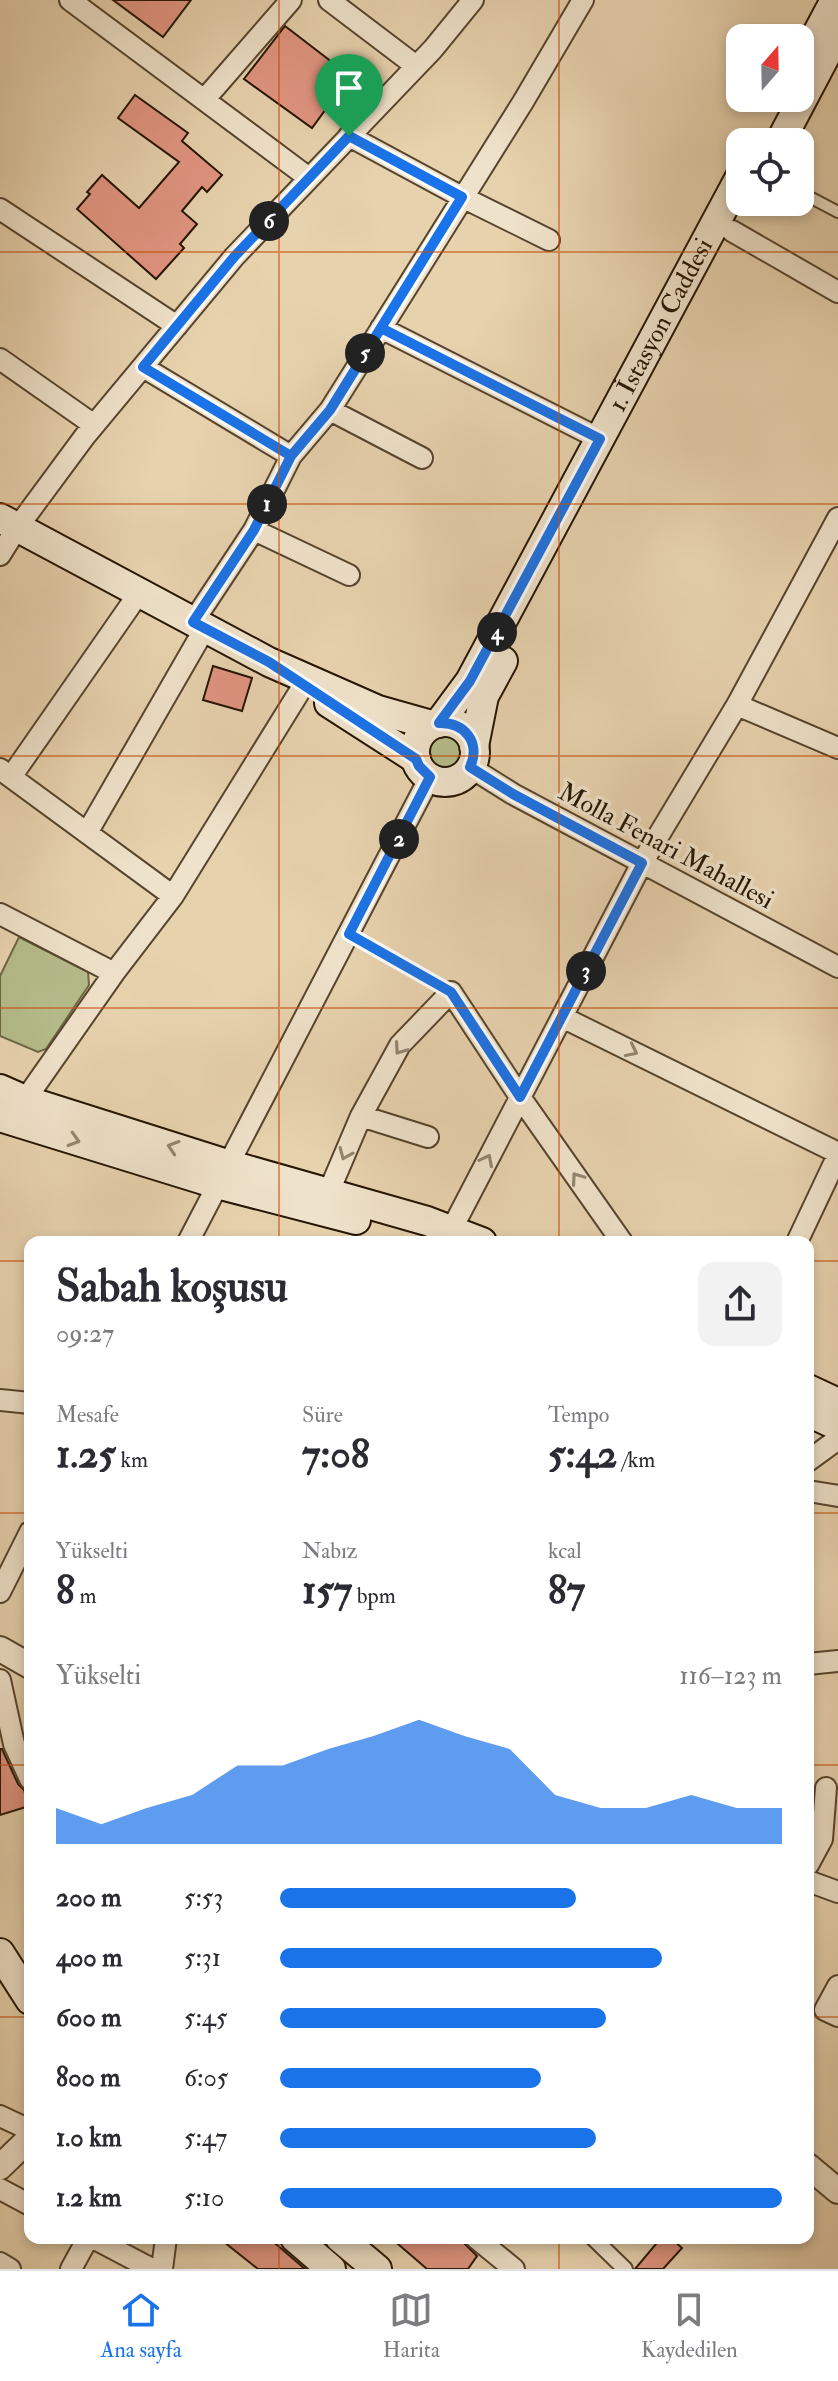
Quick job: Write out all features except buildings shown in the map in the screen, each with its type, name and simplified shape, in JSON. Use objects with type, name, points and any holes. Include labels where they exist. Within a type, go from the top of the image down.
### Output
[{"type":"main road","points":[[814,39],[835,0]]},
{"type":"main road","points":[[787,128],[838,32]]},
{"type":"main road","name":"1. İstasyon Caddesi","points":[[435,724],[470,681],[726,203]]},
{"type":"main road","name":"1. İstasyon Caddesi","points":[[472,757],[484,696],[740,216]]},
{"type":"main road","points":[[9,523],[269,662],[378,710],[435,724],[449,722],[465,730],[472,757],[457,779],[448,781],[423,768],[269,662]]},
{"type":"main road","points":[[423,768],[415,751],[419,736],[435,724]]},
{"type":"main road","points":[[13,1094],[222,1174]]},
{"type":"main road","points":[[0,1117],[325,1202],[425,1236]]},
{"type":"main road","points":[[814,1392],[838,1403]]},
{"type":"main road","points":[[814,1415],[838,1426]]},
{"type":"main road","points":[[0,1952],[24,1974]]},
{"type":"main road","points":[[0,1952],[24,1990]]},
{"type":"main road","points":[[302,2244],[331,2269]]},
{"type":"main road","points":[[347,2244],[377,2269]]},
{"type":"street","points":[[70,0],[309,178]]},
{"type":"street","points":[[204,100],[291,0]]},
{"type":"street","points":[[329,0],[416,66]]},
{"type":"street","points":[[0,555],[9,523],[234,257],[416,66],[473,0]]},
{"type":"street","points":[[87,833],[254,530],[291,456],[330,410],[523,102],[583,0]]},
{"type":"street","points":[[349,136],[549,240]]},
{"type":"street","points":[[0,209],[177,326]]},
{"type":"street","points":[[732,231],[838,292]]},
{"type":"street","points":[[381,328],[600,439]]},
{"type":"street","points":[[0,359],[94,425]]},
{"type":"street","points":[[143,367],[291,456]]},
{"type":"street","points":[[330,410],[422,458]]},
{"type":"street","points":[[444,1236],[642,863],[737,705],[838,518]]},
{"type":"street","points":[[254,530],[349,575]]},
{"type":"street","points":[[139,593],[6,773],[173,896]]},
{"type":"street","points":[[13,1094],[114,973],[173,896],[303,686]]},
{"type":"street","points":[[737,705],[838,748]]},
{"type":"street","name":"Molla Fenari Mahallesi","points":[[472,757],[513,794],[838,967]]},
{"type":"street","points":[[191,1236],[349,934],[423,768]]},
{"type":"street","points":[[0,914],[114,973]]},
{"type":"street","points":[[325,1202],[361,1116],[400,1045],[451,992],[618,1236]]},
{"type":"street","points":[[562,1017],[838,1154],[800,1236]]},
{"type":"street","points":[[361,1116],[428,1137]]},
{"type":"street","points":[[0,1400],[24,1402]]},
{"type":"street","points":[[814,1457],[838,1439]]},
{"type":"street","points":[[814,1492],[838,1496]]},
{"type":"street","points":[[0,1592],[24,1544]]},
{"type":"street","points":[[0,1649],[24,1663]]},
{"type":"street","points":[[814,1663],[838,1661]]},
{"type":"street","points":[[0,1680],[14,1744],[24,1766]]},
{"type":"street","points":[[814,1854],[822,1839],[824,1788]]},
{"type":"street","points":[[814,1883],[838,1892]]},
{"type":"street","points":[[838,1986],[825,2010],[838,2016]]},
{"type":"street","points":[[0,2116],[24,2135]]},
{"type":"street","points":[[0,2167],[24,2144]]},
{"type":"street","points":[[814,2171],[838,2191]]},
{"type":"street","points":[[0,2189],[24,2202]]},
{"type":"street","points":[[71,2269],[90,2244]]},
{"type":"street","points":[[105,2244],[152,2269]]},
{"type":"street","points":[[162,2269],[165,2244]]},
{"type":"street","points":[[480,2244],[492,2262],[514,2269]]},
{"type":"street","points":[[599,2244],[625,2269]]},
{"type":"street","points":[[0,2263],[10,2269]]},
{"type":"lane","points":[[814,199],[838,212]]},
{"type":"path","points":[[349,934],[451,992]]},
{"type":"green space","points":[[444,731],[458,736],[463,750],[458,764],[444,769],[430,764],[425,750],[430,736]]},
{"type":"green space","points":[[19,937],[88,972],[89,985],[46,1049],[38,1052],[0,1036],[0,976]]},
{"type":"route","points":[[349,136],[234,257],[143,367],[291,456],[330,410],[381,328],[600,439],[470,681],[439,723],[457,725],[471,738],[474,753],[470,767],[513,794],[642,863],[520,1097],[451,992],[349,934],[430,777],[423,773],[416,759],[269,662],[193,622],[254,530],[291,456],[330,410],[462,197],[349,136]]}]
